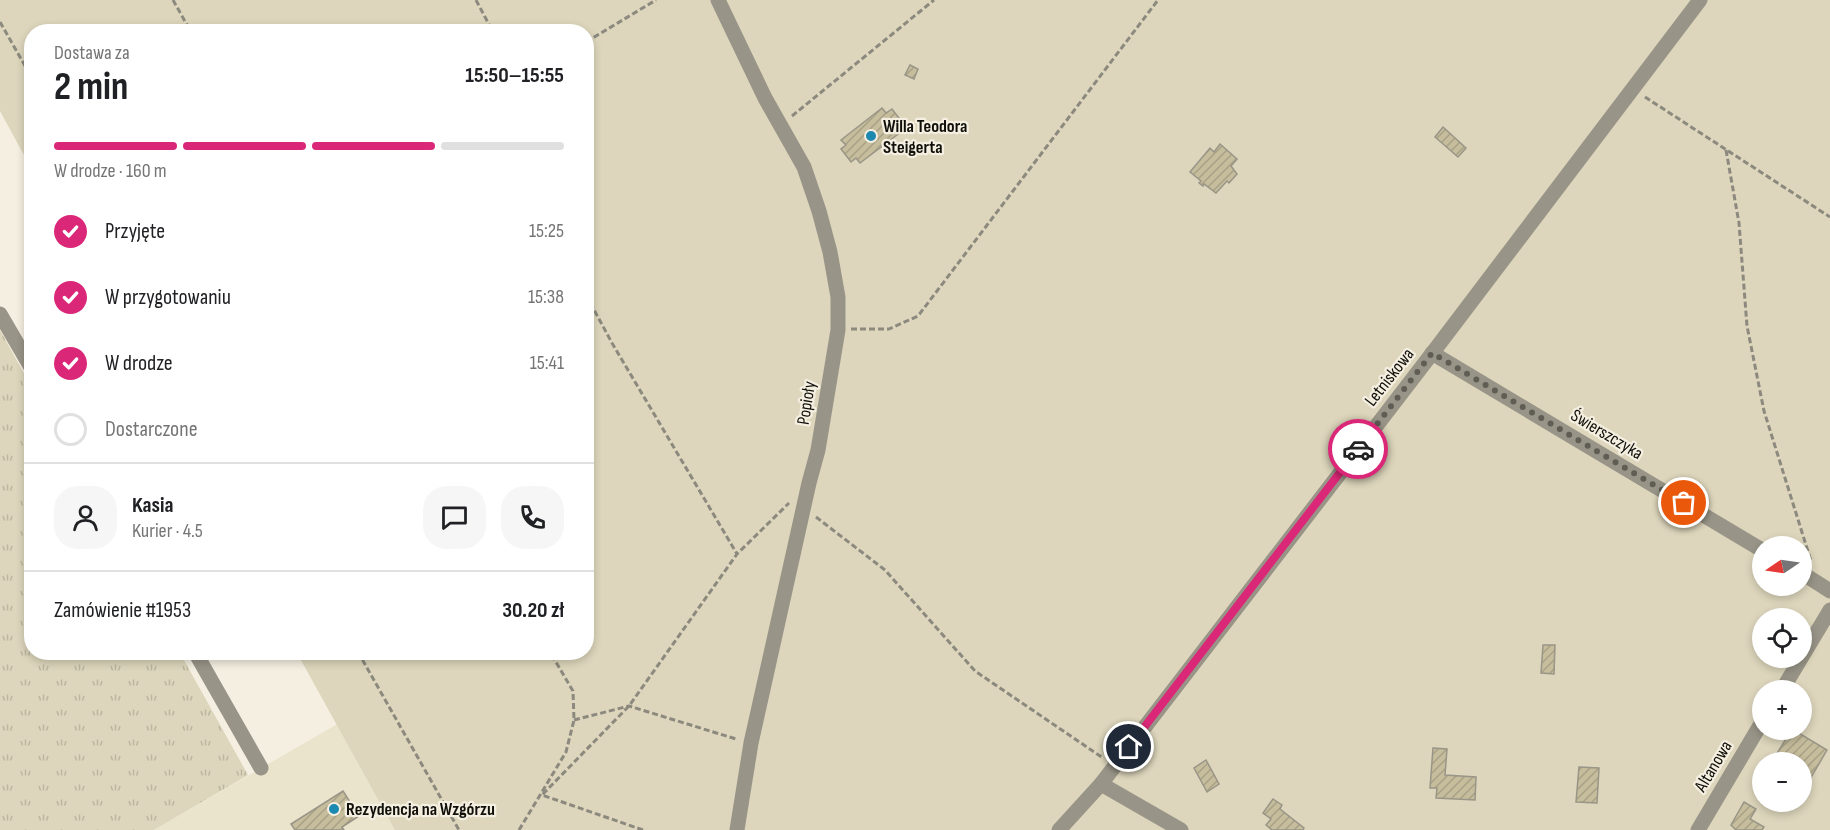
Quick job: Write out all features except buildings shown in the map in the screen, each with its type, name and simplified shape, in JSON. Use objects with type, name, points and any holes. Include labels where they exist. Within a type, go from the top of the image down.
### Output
[{"type":"street","name":"Popioły","points":[[718,0],[765,98],[804,167],[825,230],[838,297],[838,330],[818,450],[751,743],[736,830]]},
{"type":"street","name":"Letniskowa","points":[[1059,830],[1101,784],[1700,0]]},
{"type":"street","points":[[0,314],[24,355]]},
{"type":"street","name":"Świerszczyka","points":[[1432,353],[1752,544]]},
{"type":"street","points":[[1788,680],[1830,610]]},
{"type":"street","points":[[200,660],[261,768]]},
{"type":"street","name":"Altanowa","points":[[1698,830],[1752,740]]},
{"type":"street","points":[[1101,784],[1181,830]]},
{"type":"path","points":[[173,0],[186,24]]},
{"type":"path","points":[[476,0],[489,24]]},
{"type":"path","points":[[594,37],[656,0]]},
{"type":"path","points":[[781,125],[934,0]]},
{"type":"path","points":[[838,330],[889,329],[918,316],[1158,0]]},
{"type":"path","points":[[0,22],[24,64]]},
{"type":"path","points":[[1633,90],[1830,217]]},
{"type":"path","points":[[1726,150],[1739,223],[1747,326],[1764,411],[1824,587]]},
{"type":"path","points":[[594,310],[737,554]]},
{"type":"path","points":[[542,795],[629,706],[737,554],[809,483]]},
{"type":"path","points":[[804,508],[885,570],[975,671],[1115,765]]},
{"type":"path","points":[[363,660],[459,830]]},
{"type":"path","points":[[519,830],[566,752],[574,720],[573,691],[555,660]]},
{"type":"path","points":[[574,720],[629,706],[751,743]]},
{"type":"path","points":[[542,795],[643,830]]},
{"type":"shaded area","points":[[346,719],[412,830],[154,830]]},
{"type":"green space","points":[[0,0],[1830,0],[1830,830],[395,830],[301,660],[594,660],[594,24],[24,24],[24,155],[0,111]]},
{"type":"green space","points":[[0,330],[24,373],[24,660],[184,660],[248,775],[154,830],[0,830]]},
{"type":"way so far","points":[[1358,449],[1432,353],[1684,503]]},
{"type":"place","name":"Willa Teodora Steigerta","points":[[871,136]]},
{"type":"place","name":"Rezydencja na Wzgórzu","points":[[334,809]]},
{"type":"route","points":[[1129,747],[1358,449]]}]
